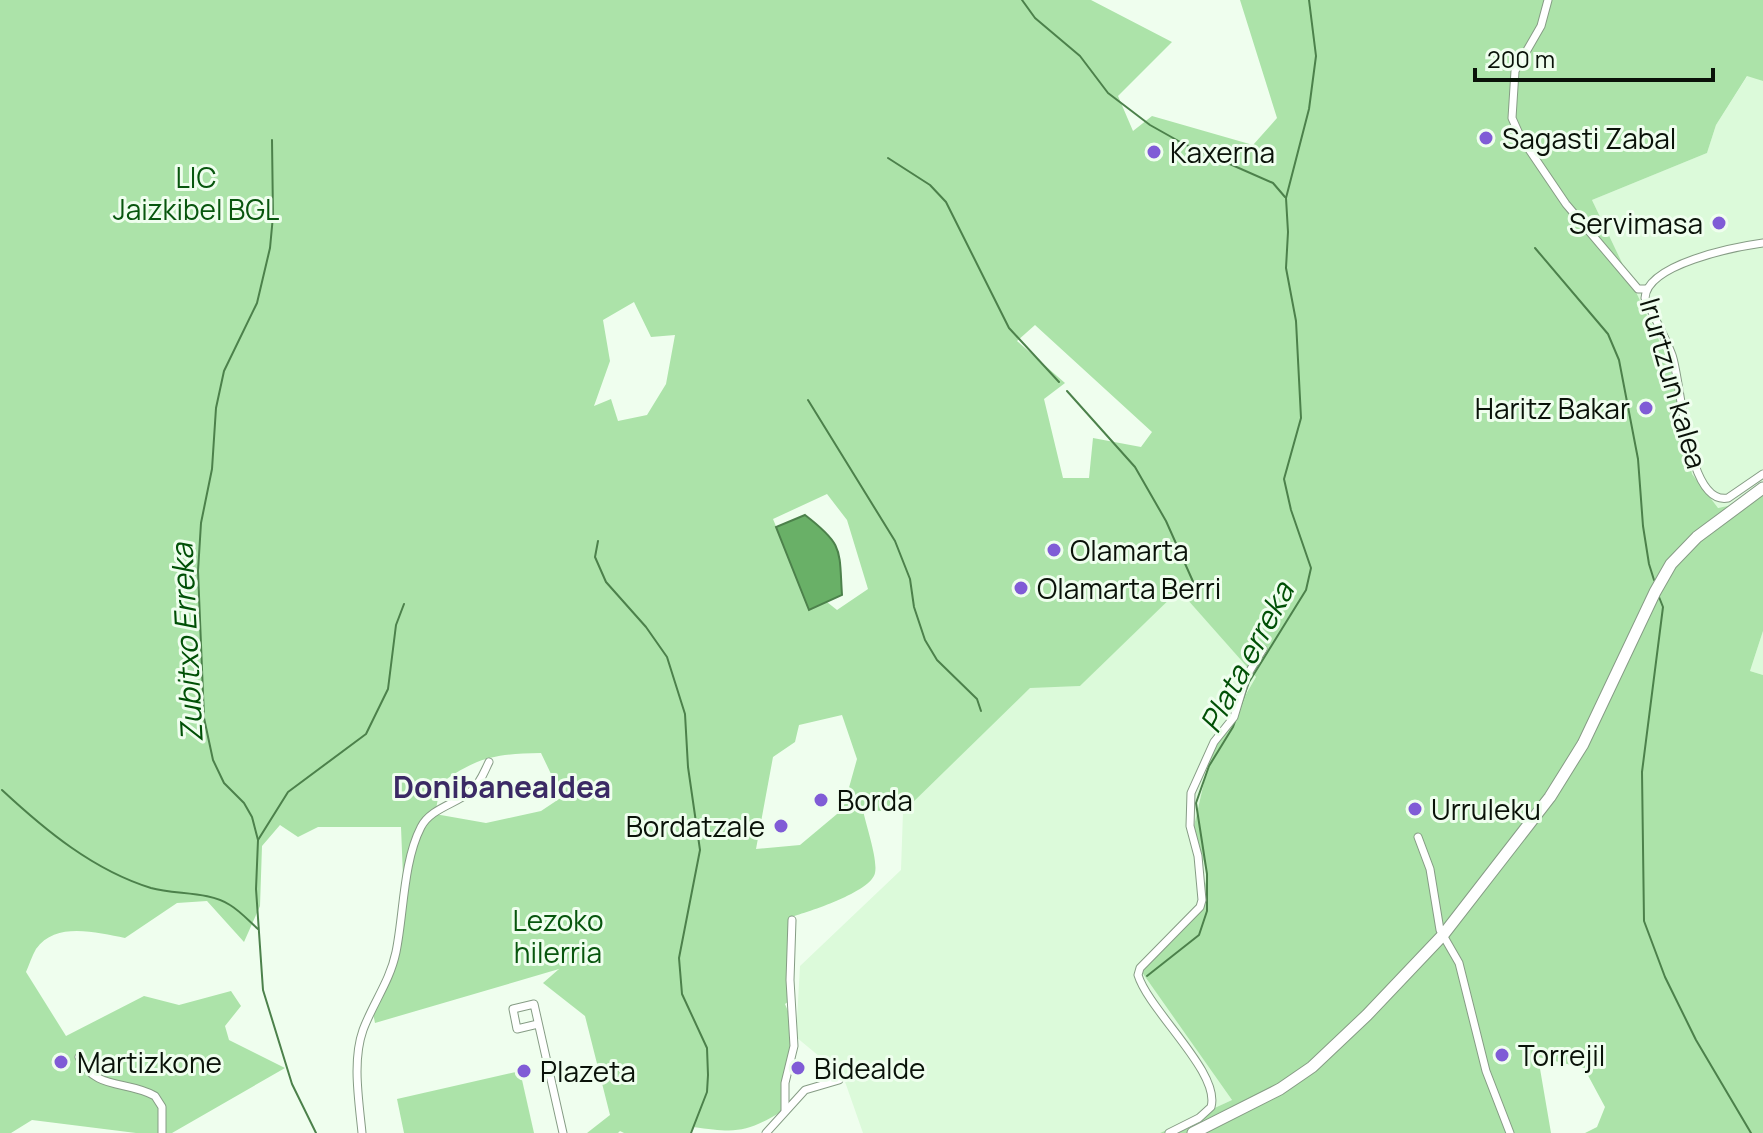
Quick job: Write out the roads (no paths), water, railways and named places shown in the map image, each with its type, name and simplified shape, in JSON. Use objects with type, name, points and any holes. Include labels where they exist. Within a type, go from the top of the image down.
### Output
[{"type":"main road","points":[[1193,1133],[1280,1089],[1312,1067],[1367,1015],[1443,935],[1550,797],[1583,744],[1671,564],[1697,537],[1763,488]]},
{"type":"street","points":[[1548,0],[1541,26],[1513,78],[1511,107],[1515,128],[1566,204],[1604,252],[1638,289],[1646,289]]},
{"type":"street","name":"Irurtzun kalea","points":[[1763,243],[1705,256],[1665,272],[1646,289],[1645,298],[1673,357],[1692,455],[1713,497],[1728,498],[1763,474]]},
{"type":"street","points":[[1169,1133],[1211,1107],[1212,1092],[1179,1037],[1148,998],[1138,975],[1140,968],[1200,907],[1198,856],[1190,826],[1191,793],[1214,742],[1234,717],[1246,677],[1263,649]]},
{"type":"street","points":[[362,1133],[358,1070],[361,1035],[388,981],[396,953],[412,854],[421,824],[446,805],[471,792],[489,762]]},
{"type":"street","points":[[1418,837],[1428,862],[1440,930],[1459,963],[1485,1069],[1510,1133]]},
{"type":"street","points":[[785,1110],[785,1083],[794,1046],[790,980],[792,920]]},
{"type":"street","points":[[538,1024],[563,1133]]},
{"type":"street","points":[[79,1057],[86,1071],[96,1078],[155,1096],[162,1107],[162,1133]]},
{"type":"street","points":[[766,1133],[805,1090],[839,1080]]},
{"type":"waterway","points":[[1022,0],[1035,18],[1080,56],[1108,93],[1150,125],[1182,143],[1273,183],[1285,197]]},
{"type":"waterway","name":"Plata erreka","points":[[1147,976],[1199,935],[1207,911],[1207,874],[1196,803],[1209,766],[1233,727],[1249,682],[1306,590],[1311,568],[1284,479],[1301,418],[1296,321],[1286,268],[1286,198],[1309,109],[1316,56],[1309,0]]},
{"type":"waterway","name":"Zubitxo Erreka","points":[[272,140],[273,216],[270,248],[257,303],[224,371],[216,408],[212,469],[201,523],[198,571],[204,718],[213,760],[224,783],[244,803],[252,817],[258,840],[256,889],[263,990],[292,1084],[316,1133]]},
{"type":"waterway","points":[[888,158],[930,185],[946,202],[1009,328],[1059,382]]},
{"type":"waterway","points":[[1535,248],[1608,334],[1619,360],[1638,459],[1643,526],[1654,580]]},
{"type":"waterway","points":[[1067,391],[1135,467],[1166,521],[1195,586]]},
{"type":"waterway","points":[[808,400],[895,541],[910,579],[914,607],[925,640],[937,660],[977,699],[981,711]]},
{"type":"waterway","points":[[598,541],[595,557],[606,582],[646,627],[667,657],[685,714],[688,767],[700,850],[679,958],[682,994],[707,1048],[708,1075],[707,1092],[691,1133]]},
{"type":"waterway","points":[[1659,597],[1663,607],[1642,772],[1644,921],[1665,977],[1696,1040],[1751,1133]]},
{"type":"waterway","points":[[258,840],[288,792],[366,734],[388,689],[396,625],[404,604]]},
{"type":"waterway","points":[[2,790],[53,834],[109,871],[151,888],[202,895],[221,901],[237,910],[258,929]]},
{"type":"place","name":"Sagasti Zabal","points":[[1486,138]]},
{"type":"place","name":"Kaxerna","points":[[1154,152]]},
{"type":"place","name":"Servimasa","points":[[1719,223]]},
{"type":"place","name":"Haritz Bakar","points":[[1646,408]]},
{"type":"place","name":"Olamarta","points":[[1054,550]]},
{"type":"place","name":"Olamarta Berri","points":[[1021,588]]},
{"type":"place","name":"Borda","points":[[821,800]]},
{"type":"place","name":"Urruleku","points":[[1415,809]]},
{"type":"place","name":"Bordatzale","points":[[781,826]]},
{"type":"place","name":"Torrejil","points":[[1502,1055]]},
{"type":"place","name":"Martizkone","points":[[61,1062]]},
{"type":"place","name":"Bidealde","points":[[798,1068]]},
{"type":"place","name":"Plazeta","points":[[524,1071]]},
{"type":"district","name":"Donibanealdea","points":[[502,786]]},
{"type":"park label","name":"LIC Jaizkibel BGL","points":[[196,193]]},
{"type":"park label","name":"Lezoko hilerria","points":[[558,936]]}]
